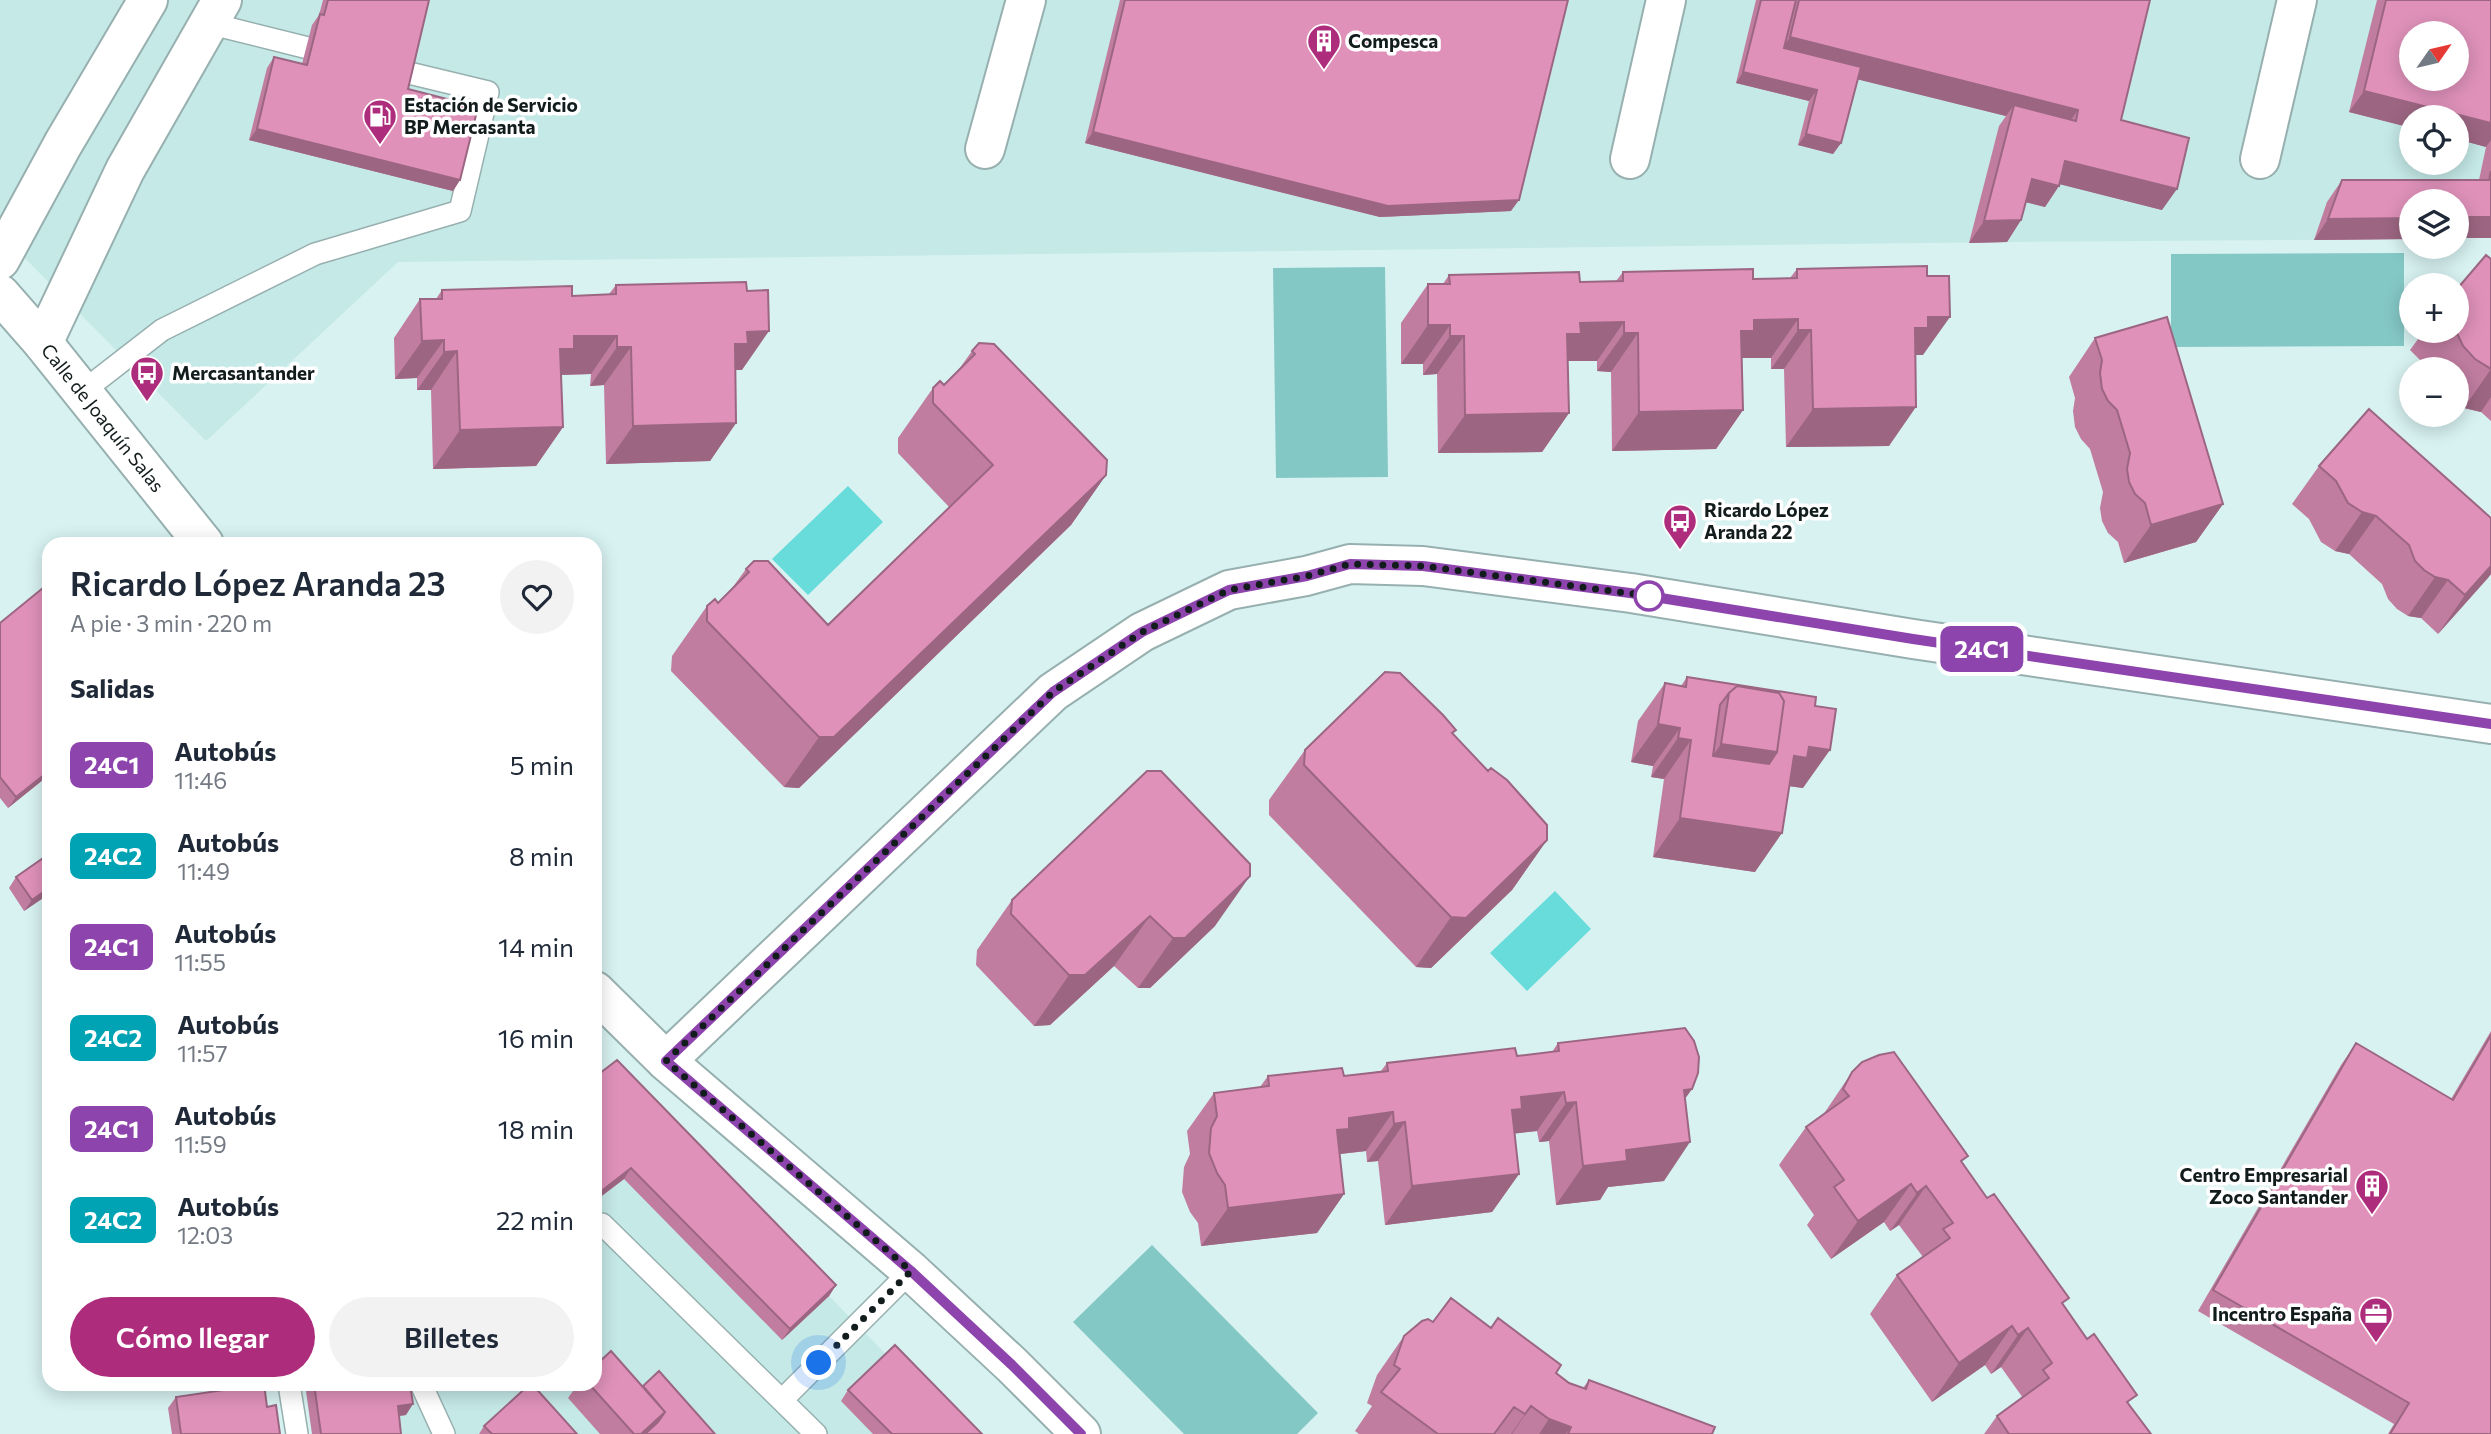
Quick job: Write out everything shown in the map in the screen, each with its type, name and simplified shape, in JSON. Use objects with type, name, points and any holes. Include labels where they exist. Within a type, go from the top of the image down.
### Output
[{"type":"street","points":[[0,260],[63,144],[148,0]]},
{"type":"street","points":[[985,149],[1026,0]]},
{"type":"street","points":[[1630,159],[1666,0]]},
{"type":"street","points":[[2260,159],[2297,0]]},
{"type":"street","points":[[43,343],[125,170],[215,12]]},
{"type":"street","name":"Calle de Joaquín Salas","points":[[0,294],[43,343],[198,537]]},
{"type":"street","points":[[666,1061],[1053,692],[1142,632],[1229,590],[1307,576],[1350,564],[1423,566],[1630,593],[1913,639],[2491,724]]},
{"type":"street","points":[[602,998],[666,1061],[911,1271],[1081,1434]]},
{"type":"lane","points":[[82,392],[162,330],[315,254],[460,211],[488,92],[361,61],[215,12]]},
{"type":"lane","points":[[602,1225],[816,1434]]},
{"type":"lane","points":[[782,1400],[911,1271]]},
{"type":"lane","points":[[290,1391],[297,1434]]},
{"type":"lane","points":[[424,1391],[444,1434]]},
{"type":"shaded area","name":"Mercasantander","points":[[0,0],[2491,0],[2491,238],[2469,238],[2469,189],[2399,189],[2399,239],[398,262],[206,441],[0,233]]},
{"type":"shaded area","points":[[2399,253],[2399,259],[2404,259],[2404,273],[2399,273],[2399,343],[2404,343],[2404,346],[2171,347],[2171,254]]},
{"type":"shaded area","points":[[1385,267],[1388,477],[1276,478],[1273,268]]},
{"type":"shaded area","points":[[848,486],[883,522],[808,595],[772,559]]},
{"type":"shaded area","points":[[1555,891],[1591,929],[1527,991],[1490,953]]},
{"type":"shaded area","points":[[609,1071],[964,1434],[312,1434],[306,1391],[602,1391],[602,1076]]},
{"type":"shaded area","points":[[1152,1245],[1318,1413],[1297,1434],[1184,1434],[1073,1322]]},
{"type":"building","points":[[328,0],[429,0],[408,89],[478,107],[460,180],[257,129],[274,57],[307,65],[320,14],[324,15]]},
{"type":"building","name":"Compesca","points":[[1125,0],[1568,0],[1519,200],[1388,206],[1093,132]]},
{"type":"building","points":[[1761,0],[1796,0],[1784,48],[1861,67],[1841,143],[1806,134],[1817,90],[1743,72]]},
{"type":"building","points":[[1799,0],[2150,0],[2121,120],[2189,138],[2177,189],[2065,161],[2059,186],[2032,179],[2021,220],[1984,221],[2014,105],[2076,121],[2078,110],[1790,37]]},
{"type":"building","points":[[2386,0],[2491,0],[2491,123],[2469,117],[2469,105],[2420,105],[2364,91]]},
{"type":"building","points":[[2491,171],[2491,217],[2469,217],[2469,189],[2399,189],[2399,218],[2328,219],[2342,180],[2489,180]]},
{"type":"building","points":[[2486,255],[2491,259],[2491,369],[2475,359],[2462,343],[2469,343],[2469,275]]},
{"type":"building","points":[[1927,266],[1927,276],[1949,276],[1950,317],[1928,317],[1928,328],[1915,328],[1916,407],[1813,409],[1811,330],[1798,330],[1798,319],[1754,320],[1754,331],[1741,331],[1743,410],[1639,412],[1638,333],[1624,333],[1624,322],[1580,323],[1581,334],[1567,334],[1569,413],[1465,415],[1464,336],[1450,336],[1450,325],[1428,325],[1428,284],[1450,284],[1449,275],[1579,272],[1580,282],[1623,281],[1623,272],[1753,269],[1753,279],[1797,278],[1797,269]]},
{"type":"building","points":[[746,282],[747,291],[768,290],[769,331],[747,332],[748,344],[735,344],[736,423],[633,426],[631,347],[617,347],[617,336],[574,336],[574,349],[560,349],[563,427],[460,430],[457,351],[444,352],[444,340],[422,341],[420,299],[442,299],[442,290],[572,286],[572,296],[616,294],[616,285]]},
{"type":"building","points":[[2167,317],[2223,504],[2151,525],[2145,503],[2135,494],[2129,482],[2127,469],[2130,453],[2117,410],[2102,389],[2102,360],[2095,338]]},
{"type":"building","points":[[979,343],[994,344],[1107,460],[1106,475],[834,737],[819,737],[707,621],[707,606],[715,599],[718,603],[749,572],[746,569],[754,561],[768,561],[828,625],[993,465],[933,403],[933,388],[940,381],[944,385],[975,354],[972,351]]},
{"type":"building","points":[[2369,409],[2491,518],[2491,566],[2465,595],[2448,580],[2435,577],[2424,570],[2415,561],[2409,545],[2376,516],[2362,512],[2348,503],[2336,481],[2319,466]]},
{"type":"building","points":[[42,589],[42,777],[16,797],[0,777],[0,623]]},
{"type":"building","points":[[1385,672],[1400,673],[1443,715],[1456,730],[1452,733],[1488,771],[1491,768],[1507,780],[1547,825],[1547,840],[1466,918],[1451,917],[1304,765],[1305,750]]},
{"type":"building","points":[[1687,677],[1816,697],[1815,706],[1836,709],[1830,750],[1809,747],[1807,758],[1794,756],[1782,833],[1680,818],[1691,740],[1678,738],[1680,728],[1658,724],[1665,683],[1686,687]],"holes":[[[1737,686],[1779,693],[1784,701],[1777,752],[1769,764],[1713,756],[1720,705],[1729,693]]]},
{"type":"building","points":[[1737,686],[1779,693],[1784,701],[1777,752],[1721,744],[1729,693]]},
{"type":"building","points":[[1147,771],[1161,771],[1250,864],[1250,876],[1185,938],[1173,938],[1150,916],[1085,975],[1069,975],[1011,914],[1012,900]]},
{"type":"building","points":[[42,859],[42,893],[32,900],[16,877]]},
{"type":"building","points":[[1685,1028],[1694,1041],[1699,1057],[1698,1073],[1692,1089],[1684,1090],[1690,1142],[1626,1150],[1627,1161],[1583,1166],[1576,1102],[1566,1103],[1564,1092],[1521,1097],[1522,1109],[1512,1110],[1519,1174],[1412,1186],[1405,1122],[1394,1124],[1393,1112],[1349,1118],[1349,1129],[1337,1130],[1344,1194],[1228,1208],[1225,1185],[1209,1153],[1211,1128],[1217,1116],[1214,1093],[1269,1086],[1268,1076],[1342,1068],[1344,1076],[1388,1071],[1387,1063],[1515,1048],[1517,1056],[1559,1051],[1558,1043]]},
{"type":"building","name":"Centro Empresarial Zoco Santander","points":[[2491,1035],[2491,1434],[2390,1434],[2409,1403],[2213,1290],[2356,1043],[2453,1100]]},
{"type":"building","points":[[1894,1052],[1968,1156],[1961,1161],[1987,1198],[1994,1194],[2069,1298],[2062,1303],[2087,1339],[2094,1334],[2137,1395],[2127,1402],[2151,1434],[2009,1434],[1997,1416],[2049,1378],[2043,1370],[2052,1363],[2028,1328],[2018,1335],[2012,1326],[1959,1363],[1897,1275],[1950,1238],[1943,1229],[1953,1223],[1926,1186],[1917,1193],[1911,1184],[1858,1221],[1834,1187],[1844,1180],[1806,1127],[1849,1096],[1843,1089],[1852,1072],[1862,1062]]},
{"type":"building","points":[[617,1060],[836,1285],[790,1329],[631,1168],[602,1191],[602,1072]]},
{"type":"building","points":[[1451,1298],[1491,1328],[1498,1318],[1561,1365],[1556,1373],[1569,1383],[1586,1389],[1589,1380],[1715,1427],[1712,1434],[1568,1434],[1571,1427],[1549,1419],[1531,1406],[1525,1414],[1514,1407],[1494,1434],[1438,1434],[1381,1392],[1400,1369],[1394,1365],[1404,1336],[1422,1321],[1428,1319],[1433,1322]]},
{"type":"building","points":[[895,1345],[982,1434],[892,1434],[848,1390]]},
{"type":"building","points":[[611,1351],[665,1412],[641,1434],[634,1434],[595,1391],[602,1391],[602,1359]]},
{"type":"building","points":[[659,1371],[715,1434],[645,1434],[665,1412],[643,1386]]},
{"type":"building","points":[[217,1391],[265,1391],[267,1407],[276,1405],[280,1434],[181,1434],[176,1397]]},
{"type":"building","points":[[315,1391],[411,1391],[413,1404],[398,1406],[401,1434],[321,1434]]},
{"type":"building","points":[[522,1391],[538,1391],[577,1434],[492,1434],[484,1426]]},
{"type":"bus line","name":"24C1","points":[[1081,1434],[911,1271],[666,1061],[1053,692],[1142,632],[1229,590],[1307,576],[1350,564],[1423,566],[1630,593],[1913,639],[2491,724]]},
{"type":"place","name":"Compesca","points":[[1324,71]]},
{"type":"place","name":"Estación de Servicio BP Mercasanta","points":[[380,146]]},
{"type":"place","name":"Mercasantander","points":[[147,403]]},
{"type":"place","name":"Ricardo López Aranda 22","points":[[1680,551]]},
{"type":"place","name":"Centro Empresarial Zoco Santander","points":[[2372,1216]]},
{"type":"place","name":"Incentro España","points":[[2376,1344]]},
{"type":"route","points":[[819,1363],[911,1271],[666,1061],[1053,692],[1142,632],[1229,590],[1307,576],[1350,564],[1423,566],[1649,596]]}]
